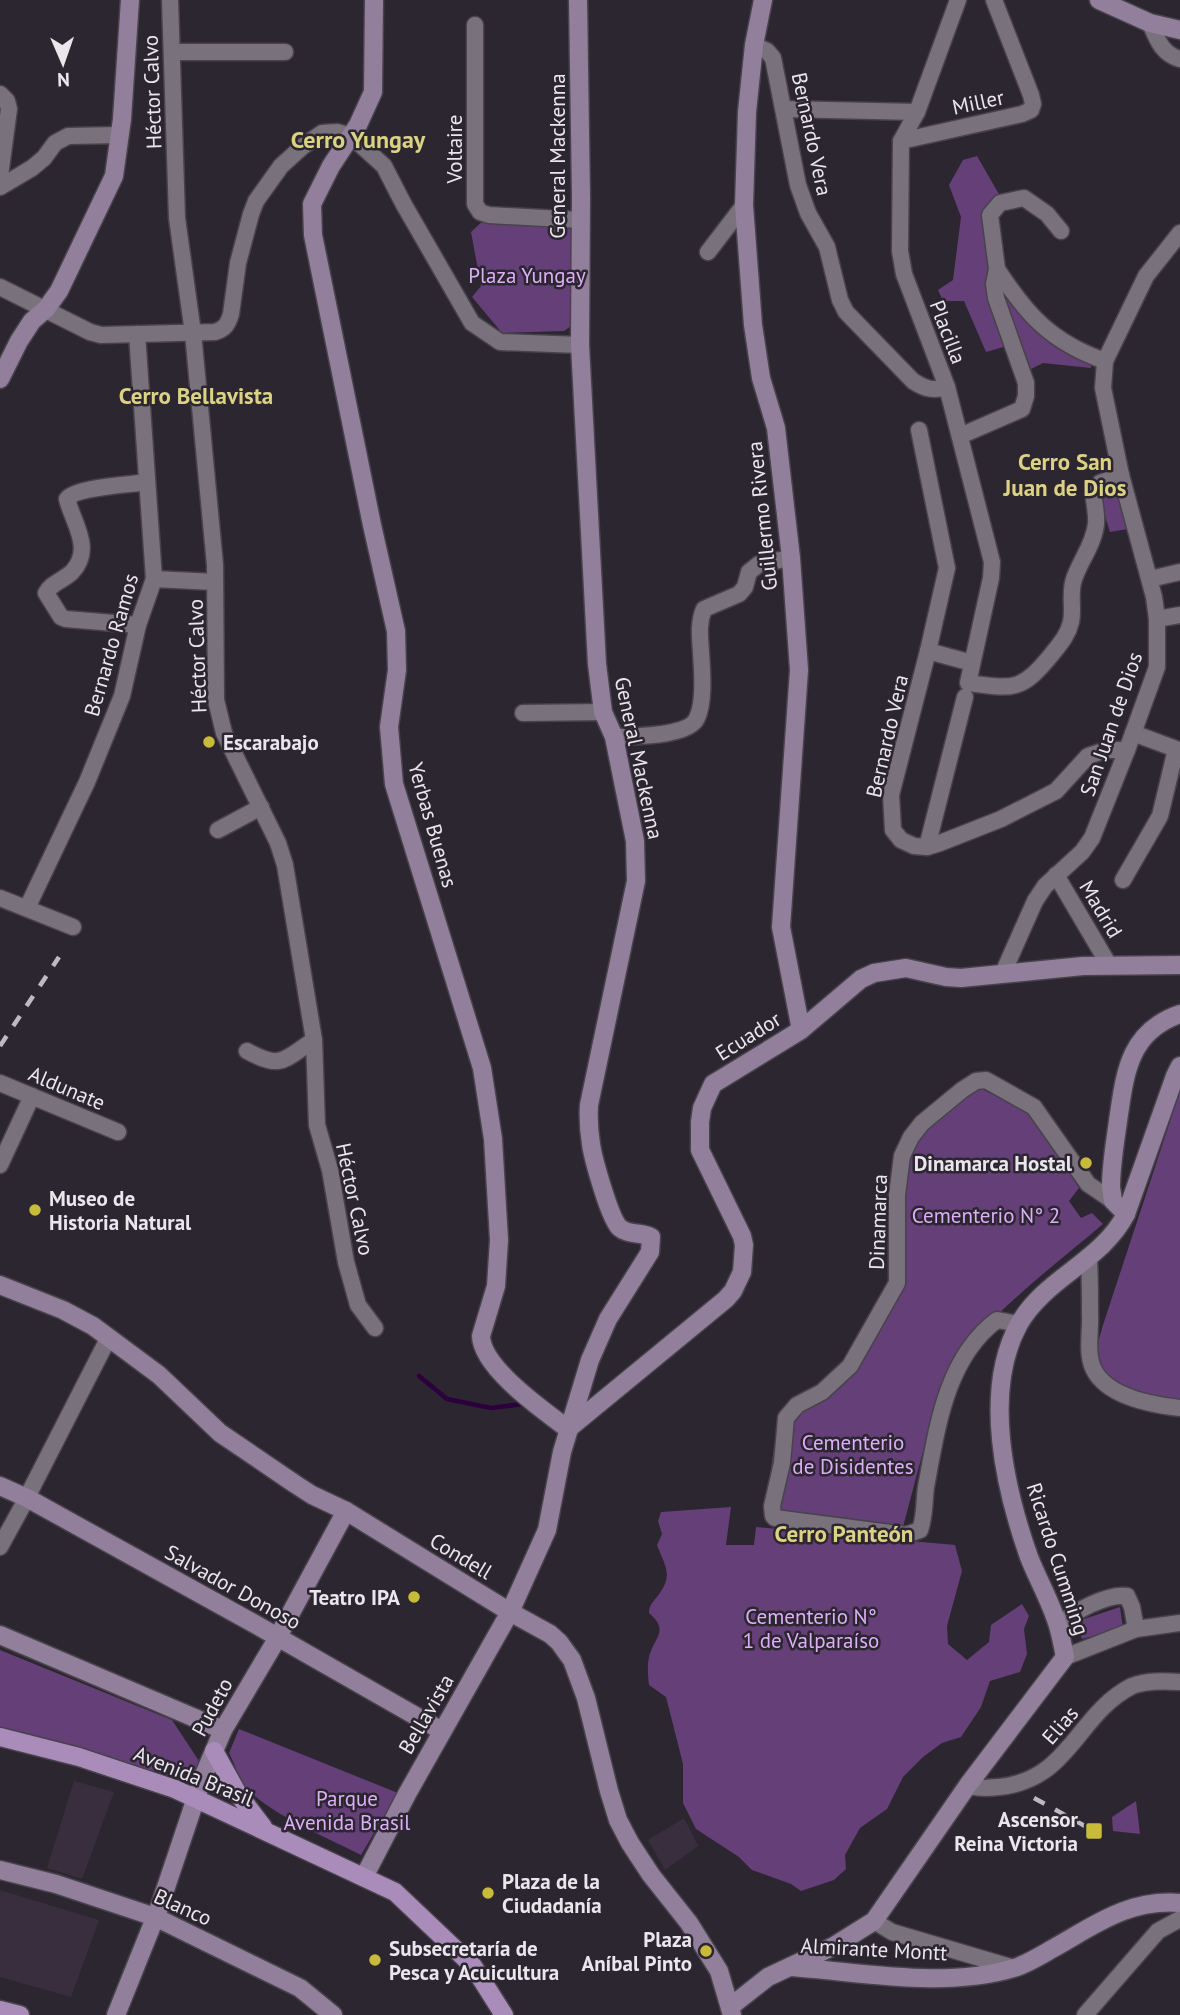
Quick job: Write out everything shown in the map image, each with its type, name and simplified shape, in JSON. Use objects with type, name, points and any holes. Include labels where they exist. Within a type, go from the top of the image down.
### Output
[{"type":"main road","points":[[0,379],[32,321],[46,309],[59,291],[114,176],[120,135],[130,0]]},
{"type":"main road","name":"Yerbas Buenas","points":[[374,0],[373,92],[351,136],[320,186],[312,204],[311,220],[369,512],[396,631],[397,670],[389,727],[394,784],[482,1068],[490,1116],[499,1266],[481,1336],[482,1343],[488,1359],[525,1396],[568,1429]]},
{"type":"main road","name":"General Mackenna","points":[[568,1429],[590,1360],[608,1320],[650,1252],[652,1244],[651,1237],[643,1233],[631,1233],[619,1228],[612,1216],[592,1147],[588,1122],[590,1097],[636,881],[635,841],[614,737],[603,712],[597,663],[580,345],[578,0]]},
{"type":"main road","name":"Guillermo Rivera","points":[[764,0],[754,45],[747,112],[744,205],[753,325],[761,377],[776,428],[791,558],[799,670],[781,927],[801,1030]]},
{"type":"main road","points":[[1099,0],[1131,6],[1150,23],[1180,30]]},
{"type":"main road","name":"Ecuador","points":[[568,1429],[726,1299],[742,1272],[742,1236],[700,1150],[702,1108],[713,1084],[801,1030],[861,979],[874,973],[906,968],[946,977],[1047,968],[1180,965]]},
{"type":"main road","points":[[1126,1214],[1114,1200],[1111,1170],[1129,1063],[1133,1052],[1147,1034],[1164,1021],[1180,1014]]},
{"type":"main road","name":"Ricardo Cumming","points":[[787,1966],[834,1946],[874,1921],[968,1784],[1065,1657],[1058,1626],[1030,1558],[1017,1516],[1001,1441],[1000,1416],[1008,1351],[1020,1324],[1046,1294],[1089,1259],[1115,1233],[1126,1214],[1180,1066]]},
{"type":"main road","name":"Condell","points":[[0,1285],[63,1310],[109,1337],[175,1388],[220,1433],[312,1495],[346,1511],[550,1634],[572,1660],[586,1698],[618,1820],[651,1875],[689,1923],[719,1971],[731,2011]]},
{"type":"main road","name":"Bellavista","points":[[364,1877],[442,1731],[510,1612],[547,1530],[568,1429]]},
{"type":"main road","name":"Salvador Donoso","points":[[0,1486],[27,1498],[442,1731]]},
{"type":"main road","name":"Pudeto","points":[[116,2015],[223,1730],[278,1638],[346,1511]]},
{"type":"main road","points":[[0,1635],[223,1730]]},
{"type":"main road","name":"Avenida Brasil","points":[[0,1737],[79,1757],[196,1798],[395,1892],[473,1966],[504,2015]]},
{"type":"main road","points":[[214,1751],[238,1794],[265,1829]]},
{"type":"main road","name":"Blanco","points":[[0,1870],[55,1884],[155,1917],[300,1988],[333,2015]]},
{"type":"main road","name":"Almirante Montt","points":[[731,2011],[768,1977],[787,1966],[901,1978],[975,1976],[1014,1968],[1032,1961],[1121,1910],[1147,1903],[1180,1903]]},
{"type":"main road","points":[[0,2010],[20,2015]]},
{"type":"street","name":"Héctor Calvo","points":[[170,0],[177,219],[193,333],[215,582],[215,688],[219,719],[278,843],[285,866],[314,1040],[317,1125],[330,1170],[346,1262],[358,1305],[375,1328]]},
{"type":"street","name":"Placilla","points":[[927,847],[967,690],[992,562],[947,387],[904,274],[900,251],[901,141],[917,112],[958,0]]},
{"type":"street","name":"Miller","points":[[901,141],[1031,110],[1031,95],[994,0]]},
{"type":"street","points":[[1150,23],[1160,44],[1170,56],[1180,59]]},
{"type":"street","name":"Voltaire","points":[[475,25],[475,204],[480,212],[489,215],[580,220]]},
{"type":"street","name":"Bernardo Vera","points":[[754,45],[774,58],[798,185],[808,213],[827,247],[840,300],[846,312],[913,381],[923,388],[934,390],[947,387]]},
{"type":"street","points":[[172,52],[285,52]]},
{"type":"street","points":[[0,94],[7,101],[9,109],[0,176]]},
{"type":"street","points":[[783,109],[917,112]]},
{"type":"street","points":[[0,287],[101,335],[222,330],[229,322],[238,263],[251,214],[264,188],[281,166],[322,133],[337,132],[351,136],[384,166],[472,323],[500,342],[580,345]]},
{"type":"street","points":[[0,187],[32,168],[55,144],[68,135],[120,135]]},
{"type":"street","points":[[960,436],[1022,409],[1026,396],[1026,383],[996,298],[994,285],[997,269],[990,215],[1000,203],[1024,198],[1047,214],[1061,231]]},
{"type":"street","points":[[708,252],[744,205]]},
{"type":"street","name":"San Juan de Dios","points":[[1003,973],[1035,901],[1092,838],[1157,667],[1157,619],[1150,579],[1121,475],[1102,388],[1105,361],[1146,276],[1180,233]]},
{"type":"street","points":[[997,269],[1028,314],[1057,338],[1089,356],[1105,361]]},
{"type":"street","name":"Bernardo Ramos","points":[[27,908],[88,782],[122,696],[138,625],[154,579],[137,334]]},
{"type":"street","name":"Bernardo Vera","points":[[919,430],[947,568],[891,795],[893,831],[901,840],[914,846],[927,847]]},
{"type":"street","points":[[967,690],[1017,686],[1027,681],[1036,674],[1068,634],[1072,618],[1073,582],[1093,537],[1096,522],[1093,492],[1100,483],[1121,475]]},
{"type":"street","points":[[138,625],[66,619],[61,617],[46,593],[48,588],[71,572],[82,555],[80,528],[67,499],[71,494],[89,488],[146,482]]},
{"type":"street","points":[[614,737],[677,732],[689,727],[697,719],[702,684],[699,620],[704,609],[739,594],[745,587],[749,572],[759,564],[791,558]]},
{"type":"street","points":[[1150,579],[1180,572]]},
{"type":"street","points":[[154,579],[215,582]]},
{"type":"street","points":[[1157,619],[1180,615]]},
{"type":"street","points":[[928,652],[972,663]]},
{"type":"street","points":[[523,713],[603,712]]},
{"type":"street","points":[[1123,880],[1160,816],[1177,749],[1133,733]]},
{"type":"street","points":[[927,847],[990,823],[1056,791],[1088,756],[1105,750],[1127,750]]},
{"type":"street","points":[[218,831],[261,807]]},
{"type":"street","name":"Madrid","points":[[1056,875],[1109,965]]},
{"type":"street","points":[[0,898],[73,926]]},
{"type":"street","points":[[247,1051],[274,1063],[284,1060],[314,1040]]},
{"type":"street","name":"Dinamarca","points":[[1020,1324],[997,1320],[982,1331],[963,1356],[944,1401],[933,1448],[924,1519],[920,1530],[906,1535],[773,1516],[772,1506],[782,1463],[786,1418],[797,1405],[822,1392],[850,1366],[897,1283],[897,1195],[902,1156],[911,1137],[922,1124],[976,1080],[986,1080],[1034,1107],[1087,1184],[1114,1200]]},
{"type":"street","name":"Aldunate","points":[[0,1083],[118,1132]]},
{"type":"street","points":[[0,1165],[32,1096]]},
{"type":"street","points":[[1089,1259],[1090,1348],[1093,1368],[1104,1383],[1129,1398],[1158,1406],[1180,1408]]},
{"type":"street","points":[[0,1546],[109,1337]]},
{"type":"street","points":[[1058,1626],[1066,1618],[1119,1595],[1127,1596],[1130,1601],[1136,1629]]},
{"type":"street","points":[[1065,1657],[1136,1629],[1180,1623]]},
{"type":"street","name":"Elias","points":[[968,1784],[982,1788],[1014,1786],[1033,1779],[1052,1766],[1114,1697],[1135,1684],[1180,1682]]},
{"type":"street","points":[[1085,2015],[1158,1931],[1180,1919]]},
{"type":"street","points":[[874,1921],[892,1932],[1014,1968]]},
{"type":"shaded area","points":[[74,1781],[114,1792],[82,1879],[47,1868]]},
{"type":"shaded area","points":[[684,1818],[698,1846],[665,1870],[648,1840]]},
{"type":"shaded area","points":[[0,1890],[99,1920],[71,1997],[0,1977]]},
{"type":"green space","points":[[977,156],[1000,196],[986,213],[1007,346],[986,352],[964,301],[943,301],[938,290],[953,280],[961,217],[949,185],[963,160]]},
{"type":"green space","name":"Plaza Yungay","points":[[485,219],[565,224],[572,231],[578,321],[564,331],[502,333],[472,297],[481,286],[471,232]]},
{"type":"green space","points":[[1002,280],[1091,360],[1091,368],[1043,363],[1031,369],[1000,292]]},
{"type":"green space","points":[[1117,492],[1128,529],[1110,532],[1099,497]]},
{"type":"green space","points":[[982,1089],[1032,1115],[1079,1188],[1069,1201],[1081,1218],[1092,1213],[1103,1224],[1012,1302],[968,1346],[951,1369],[939,1391],[903,1527],[765,1512],[779,1411],[800,1412],[830,1388],[897,1275],[907,1158],[928,1129],[975,1091]]},
{"type":"green space","points":[[1180,1091],[1180,1401],[1143,1397],[1119,1389],[1102,1373],[1096,1353]]},
{"type":"green space","name":"Cementerio N° 1 de Valparaíso","points":[[731,1507],[726,1545],[754,1545],[756,1527],[955,1545],[962,1571],[947,1626],[948,1644],[967,1660],[989,1642],[991,1625],[1022,1604],[1029,1616],[1024,1629],[1027,1654],[1020,1672],[990,1681],[981,1707],[961,1737],[942,1743],[903,1777],[887,1809],[860,1828],[845,1855],[846,1869],[834,1880],[801,1891],[791,1884],[752,1870],[739,1857],[696,1829],[683,1803],[683,1764],[666,1697],[649,1685],[649,1657],[660,1630],[649,1611],[667,1578],[657,1545],[662,1534],[658,1521],[661,1512]]},
{"type":"green space","points":[[1120,1607],[1123,1628],[1082,1639],[1075,1622]]},
{"type":"green space","points":[[0,1650],[172,1720],[199,1761],[193,1779],[176,1778],[0,1732]]},
{"type":"green space","name":"Parque Avenida Brasil","points":[[239,1729],[398,1793],[361,1855],[297,1824],[252,1793],[241,1779],[229,1753]]},
{"type":"green space","points":[[215,1777],[232,1801],[207,1791]]},
{"type":"green space","points":[[1136,1801],[1140,1834],[1113,1831],[1112,1817]]},
{"type":"waterway","points":[[419,1376],[447,1399],[491,1408],[523,1404]]},
{"type":"railway","points":[[0,1046],[59,957]]},
{"type":"railway","points":[[1034,1798],[1094,1831]]},
{"type":"place","name":"Escarabajo","points":[[209,742]]},
{"type":"place","name":"Dinamarca Hostal","points":[[1086,1163]]},
{"type":"place","name":"Museo de Historia Natural","points":[[35,1210]]},
{"type":"place","name":"Teatro IPA","points":[[414,1597]]},
{"type":"place","name":"Ascensor Reina Victoria","points":[[1094,1831]]},
{"type":"place","name":"Plaza de la Ciudadanía","points":[[488,1893]]},
{"type":"place","name":"Plaza Aníbal Pinto","points":[[706,1951]]},
{"type":"place","name":"Subsecretaría de Pesca y Acuicultura","points":[[375,1960]]},
{"type":"district","name":"Cerro Yungay","points":[[358,139]]},
{"type":"district","name":"Cerro Bellavista","points":[[196,395]]},
{"type":"district","name":"Cerro San Juan de Dios","points":[[1065,474]]},
{"type":"district","name":"Cerro Panteón","points":[[844,1533]]},
{"type":"park label","name":"Cementerio N° 2","points":[[986,1215]]},
{"type":"park label","name":"Cementerio de Disidentes","points":[[853,1454]]}]
